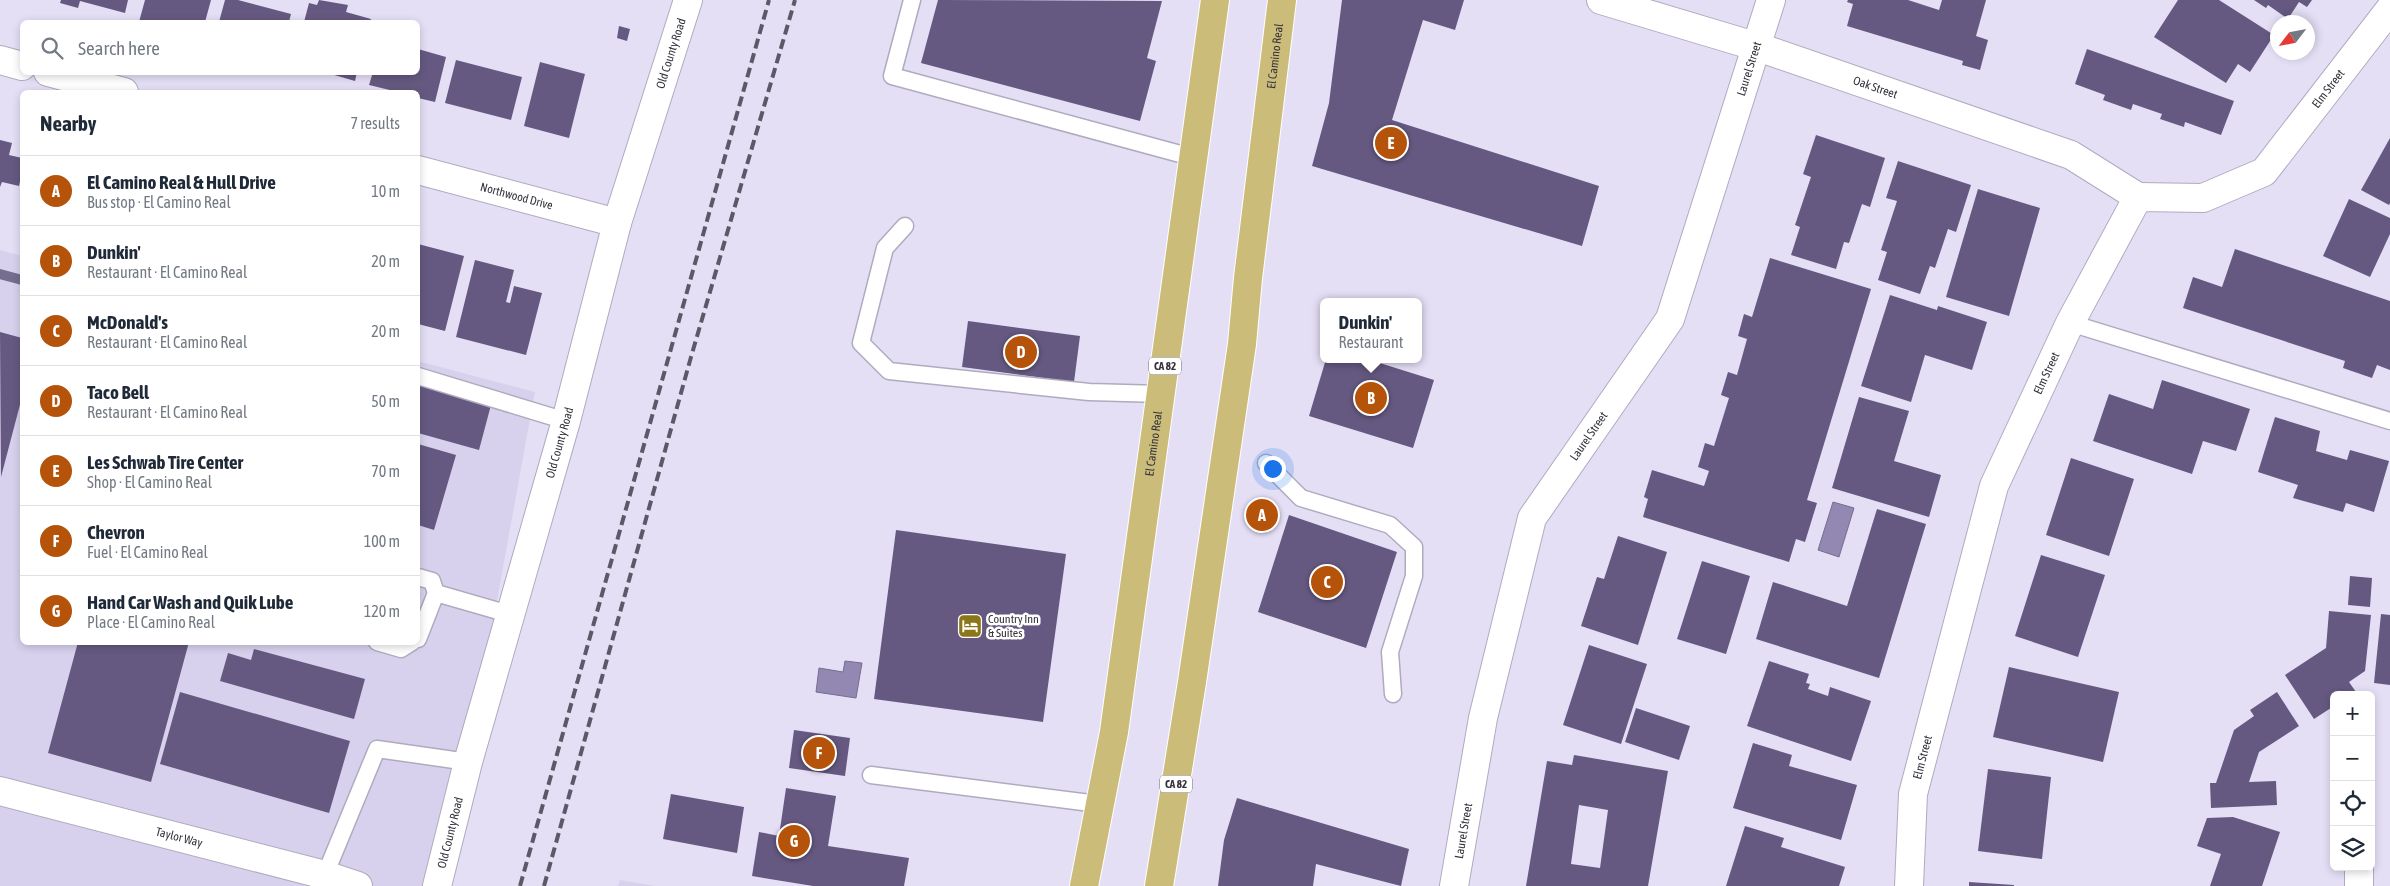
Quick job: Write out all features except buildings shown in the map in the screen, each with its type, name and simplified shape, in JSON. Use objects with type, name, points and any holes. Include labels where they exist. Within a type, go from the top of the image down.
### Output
[{"type":"main road","name":"El Camino Real","points":[[1084,886],[1098,804],[1114,732],[1195,158],[1215,0]]},
{"type":"main road","name":"El Camino Real","points":[[1159,886],[1191,692],[1242,344],[1248,278],[1282,0]]},
{"type":"street","name":"Old County Road","points":[[437,886],[468,762],[566,421],[617,222],[688,0]]},
{"type":"street","name":"Oak Street","points":[[1601,0],[1758,47],[2071,155],[2138,197]]},
{"type":"street","name":"Laurel Street","points":[[1454,886],[1483,718],[1532,518],[1670,319],[1758,47],[1771,0]]},
{"type":"street","name":"Elm Street","points":[[1909,886],[1913,794],[1994,486],[2070,322],[2138,197],[2203,198],[2264,172],[2390,9]]},
{"type":"street","points":[[0,60],[20,65]]},
{"type":"street","points":[[59,75],[116,90]]},
{"type":"street","name":"Northwood Drive","points":[[420,171],[617,222]]},
{"type":"street","name":"Taylor Way","points":[[0,791],[325,875],[358,886]]},
{"type":"street","points":[[2359,871],[2360,886]]},
{"type":"lane","points":[[912,0],[892,76],[1195,158]]},
{"type":"lane","points":[[905,226],[885,248],[861,343],[889,371],[1089,392],[1161,394]]},
{"type":"lane","points":[[2070,322],[2390,421]]},
{"type":"lane","points":[[420,377],[566,421]]},
{"type":"lane","points":[[1266,463],[1301,498],[1390,525],[1414,547],[1414,576],[1390,652],[1393,694]]},
{"type":"lane","points":[[420,578],[432,581],[436,593],[420,634]]},
{"type":"lane","points":[[436,593],[510,614]]},
{"type":"lane","points":[[387,645],[401,649],[407,645]]},
{"type":"lane","points":[[325,875],[377,749],[468,762]]},
{"type":"lane","points":[[871,775],[1098,804]]},
{"type":"shaded area","points":[[0,250],[20,255],[20,645],[420,645],[420,362],[535,392],[445,886],[0,886]]},
{"type":"shaded area","points":[[1833,502],[1854,508],[1839,557],[1818,550]]},
{"type":"shaded area","points":[[845,661],[862,663],[856,698],[816,692],[819,668],[843,672]]},
{"type":"shaded area","points":[[620,880],[655,886],[618,886]]},
{"type":"waterway","points":[[0,274],[20,279]]},
{"type":"railway","points":[[520,886],[769,0]]},
{"type":"railway","points":[[544,886],[691,357],[795,0]]},
{"type":"place","name":"Les Schwab Tire Center","points":[[1391,143]]},
{"type":"place","name":"Taco Bell","points":[[1021,352]]},
{"type":"place","name":"Dunkin'","points":[[1371,398]]},
{"type":"place","name":"El Camino Real & Hull Drive","points":[[1262,515]]},
{"type":"place","name":"McDonald's","points":[[1327,582]]},
{"type":"place","name":"Country Inn & Suites","points":[[970,626]]},
{"type":"place","name":"Chevron","points":[[819,753]]},
{"type":"place","name":"Hand Car Wash and Quik Lube","points":[[794,841]]}]
